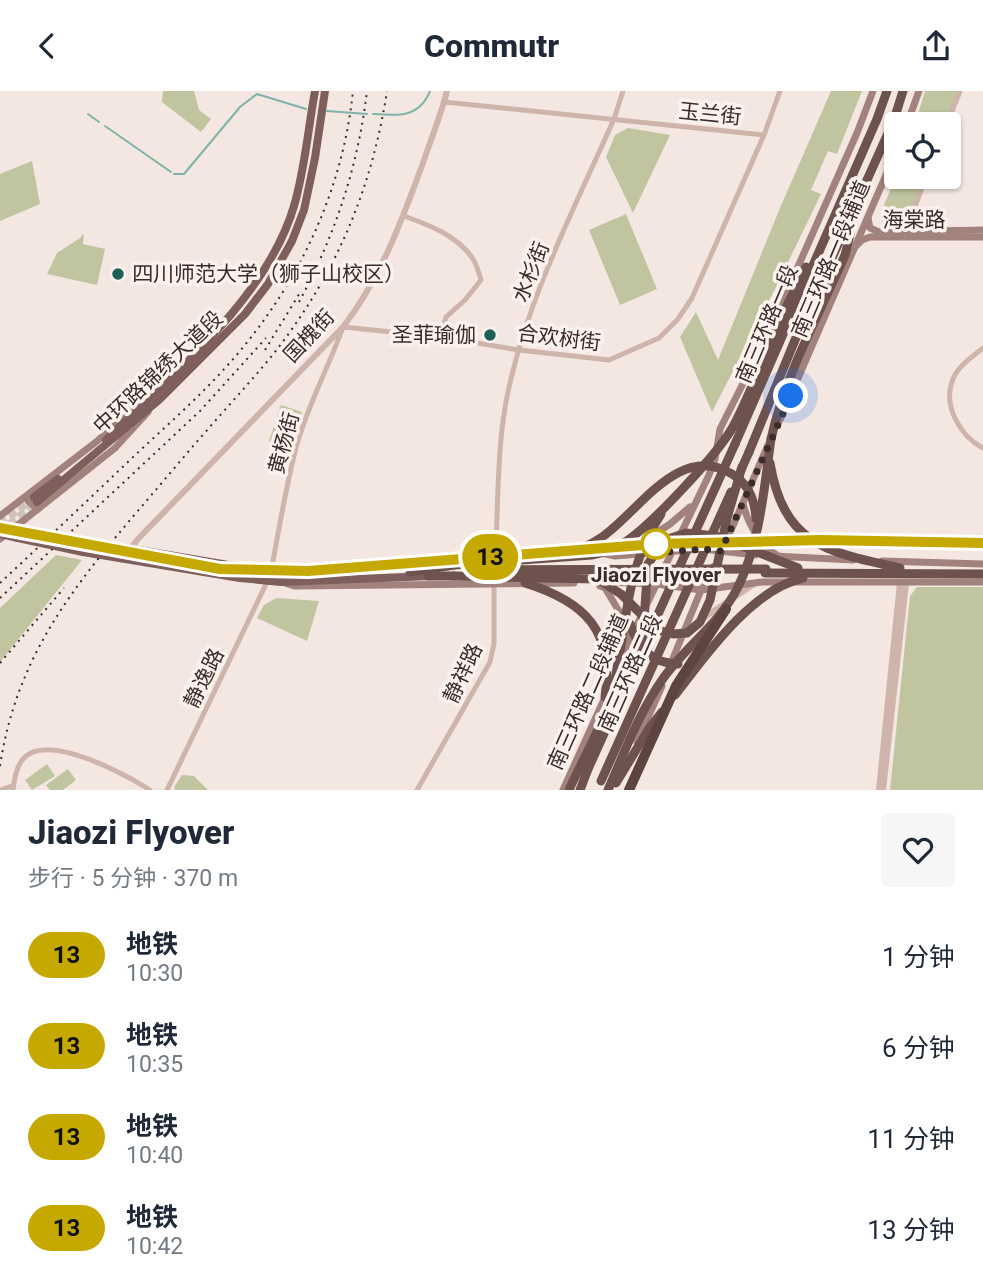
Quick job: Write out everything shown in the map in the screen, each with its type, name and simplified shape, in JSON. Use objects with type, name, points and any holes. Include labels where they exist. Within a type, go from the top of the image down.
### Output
[{"type":"highway","name":"南三环路一段","points":[[678,571],[887,91]]},
{"type":"highway","name":"南三环路一段","points":[[695,571],[894,120],[903,91]]},
{"type":"highway","points":[[629,790],[676,685],[738,586],[758,529],[777,412],[792,372],[845,255],[850,235],[849,220]]},
{"type":"highway","points":[[428,576],[608,552],[625,543],[672,498],[735,424],[797,282],[822,242]]},
{"type":"highway","points":[[771,439],[770,461],[774,483],[782,507],[796,528],[828,550],[902,577]]},
{"type":"highway","points":[[550,558],[591,545],[609,533],[654,489],[686,469],[704,465],[716,466],[744,481],[755,508],[752,547]]},
{"type":"highway","points":[[454,571],[514,579],[597,579],[621,594],[657,630],[673,634],[687,633],[700,622],[709,600],[742,467]]},
{"type":"highway","points":[[569,790],[610,701],[626,603],[641,551],[654,524],[672,498]]},
{"type":"highway","points":[[631,675],[641,639],[648,564],[671,538],[687,533],[716,536],[798,568]]},
{"type":"highway","points":[[611,790],[650,727],[723,637],[761,597],[777,586],[795,580],[902,577],[983,566]]},
{"type":"highway","points":[[764,574],[798,568],[902,577]]},
{"type":"highway","points":[[959,570],[983,574]]},
{"type":"highway","name":"南三环路二段","points":[[580,790],[678,571]]},
{"type":"highway","name":"南三环路二段","points":[[598,785],[695,571]]},
{"type":"highway","points":[[411,572],[902,577]]},
{"type":"highway","points":[[514,579],[563,596],[586,614],[593,625],[603,645],[608,669],[604,708],[597,727]]},
{"type":"highway","points":[[626,603],[636,640],[648,655],[659,661],[682,664],[697,658],[723,637]]},
{"type":"highway","points":[[611,790],[643,714],[661,681],[726,609]]},
{"type":"main road","name":"中环路锦绣大道段","points":[[34,501],[100,446],[236,310],[257,282],[277,249],[295,206],[314,91]]},
{"type":"main road","name":"中环路锦绣大道段","points":[[34,501],[159,400],[245,314],[268,285],[281,263],[304,210],[325,91]]},
{"type":"main road","name":"南三环路一段辅道","points":[[663,571],[715,459],[720,429],[770,330],[857,134],[873,91]]},
{"type":"main road","points":[[911,112],[919,91]]},
{"type":"main road","name":"南三环路一段辅道","points":[[701,590],[743,503],[884,180]]},
{"type":"main road","name":"海棠路","points":[[869,214],[867,223],[874,231],[983,230]]},
{"type":"main road","name":"海棠路","points":[[852,252],[862,240],[870,237],[983,237]]},
{"type":"main road","points":[[0,516],[34,501]]},
{"type":"main road","points":[[1,536],[18,528],[34,501]]},
{"type":"main road","points":[[743,503],[746,518],[767,548],[781,557]]},
{"type":"main road","points":[[615,556],[624,555],[670,524],[693,504]]},
{"type":"main road","points":[[0,524],[270,576],[294,586],[593,582],[656,584],[701,590],[764,574]]},
{"type":"main road","points":[[1,536],[126,560],[270,576],[411,572]]},
{"type":"main road","points":[[270,576],[292,568],[349,564],[433,563],[573,551],[615,556],[703,549],[781,557],[983,566]]},
{"type":"main road","name":"南三环路二段辅道","points":[[563,790],[621,657],[663,571]]},
{"type":"main road","points":[[281,582],[350,577],[428,576]]},
{"type":"main road","points":[[902,577],[983,582]]},
{"type":"main road","points":[[593,582],[605,588],[628,626],[621,657]]},
{"type":"main road","points":[[611,790],[663,684],[701,590]]},
{"type":"main road","points":[[632,638],[643,626],[657,618],[673,625],[677,645]]},
{"type":"street","name":"国槐街","points":[[126,560],[130,549],[343,327],[362,303],[377,277],[404,216],[447,91]]},
{"type":"street","name":"水杉街","points":[[495,557],[499,453],[510,384],[519,350],[534,305],[614,119],[623,91]]},
{"type":"street","name":"合欢树街","points":[[343,327],[441,337],[519,350],[609,360],[659,338],[678,319],[692,298],[764,135],[780,91]]},
{"type":"street","points":[[952,112],[960,91]]},
{"type":"street","name":"玉兰街","points":[[444,102],[764,135]]},
{"type":"street","points":[[922,189],[914,209],[918,217],[925,222],[943,219],[944,231]]},
{"type":"street","points":[[404,216],[433,226],[458,243],[474,260],[481,281],[446,317],[441,337]]},
{"type":"street","name":"黄杨街","points":[[270,576],[297,445],[343,327]]},
{"type":"street","points":[[983,348],[958,371],[949,396],[958,424],[976,445],[983,448]]},
{"type":"street","points":[[563,583],[573,575],[573,551]]},
{"type":"street","name":"静祥路","points":[[417,790],[490,662],[494,644],[495,557]]},
{"type":"street","points":[[681,635],[764,574]]},
{"type":"street","name":"静逸路","points":[[167,790],[270,576]]},
{"type":"street","points":[[881,790],[902,577]]},
{"type":"street","points":[[0,790],[13,788],[23,758],[42,750],[86,757],[150,790]]},
{"type":"green space","points":[[163,91],[194,91],[199,110],[211,119],[201,132],[162,102]]},
{"type":"green space","points":[[831,91],[862,91],[837,154],[828,151],[811,190],[821,194],[712,412],[680,337],[696,312],[718,360]]},
{"type":"green space","points":[[925,91],[958,91],[950,112],[919,112]]},
{"type":"green space","points":[[628,128],[670,135],[633,213],[606,157],[615,135]]},
{"type":"green space","points":[[32,161],[40,204],[0,221],[0,174]]},
{"type":"green space","points":[[891,189],[919,189],[910,214],[917,226],[882,228],[884,205]]},
{"type":"green space","points":[[626,214],[657,289],[620,305],[589,230]]},
{"type":"green space","points":[[84,233],[83,244],[105,249],[97,285],[47,274],[57,253]]},
{"type":"green space","points":[[281,405],[302,412],[291,448],[269,441]]},
{"type":"green space","points":[[56,555],[82,560],[0,662],[0,608]]},
{"type":"green space","points":[[917,587],[983,587],[983,790],[890,790],[910,596]]},
{"type":"green space","points":[[276,598],[319,601],[307,641],[257,618],[264,605]]},
{"type":"green space","points":[[47,764],[55,776],[32,790],[25,780]]},
{"type":"green space","points":[[68,769],[76,780],[63,790],[50,790],[46,785]]},
{"type":"green space","points":[[182,775],[194,776],[208,790],[175,790],[174,787]]},
{"type":"waterway","points":[[373,114],[399,115],[414,111],[430,91]]},
{"type":"waterway","points":[[174,174],[184,174],[240,107],[257,94],[306,109]]},
{"type":"waterway","points":[[327,111],[367,114]]},
{"type":"waterway","points":[[88,114],[99,122]]},
{"type":"waterway","points":[[105,126],[171,172]]},
{"type":"tunnel","points":[[0,524],[32,499]]},
{"type":"tunnel","points":[[0,532],[37,502]]},
{"type":"railway","points":[[0,583],[197,397],[234,358],[279,299],[298,267],[328,199],[348,128],[353,91]]},
{"type":"railway","points":[[299,302],[324,251],[343,200],[358,147],[367,91]]},
{"type":"railway","points":[[0,766],[8,728],[32,660],[68,600],[112,542],[276,351],[312,299],[342,243],[365,184],[387,91]]},
{"type":"railway","points":[[265,350],[301,291]]},
{"type":"railway","points":[[0,598],[200,411],[266,338]]},
{"type":"railway","points":[[0,663],[64,588]]},
{"type":"metro line","name":"13","points":[[0,528],[220,569],[264,571],[308,571],[656,544],[821,540],[983,543]]},
{"type":"place","name":"四川师范大学（狮子山校区）","points":[[118,274]]},
{"type":"place","name":"圣菲瑜伽","points":[[490,335]]},
{"type":"place","name":"Jiaozi Flyover","points":[[656,544]]},
{"type":"route","points":[[656,544],[654,553],[703,549],[721,551],[791,396]]}]
